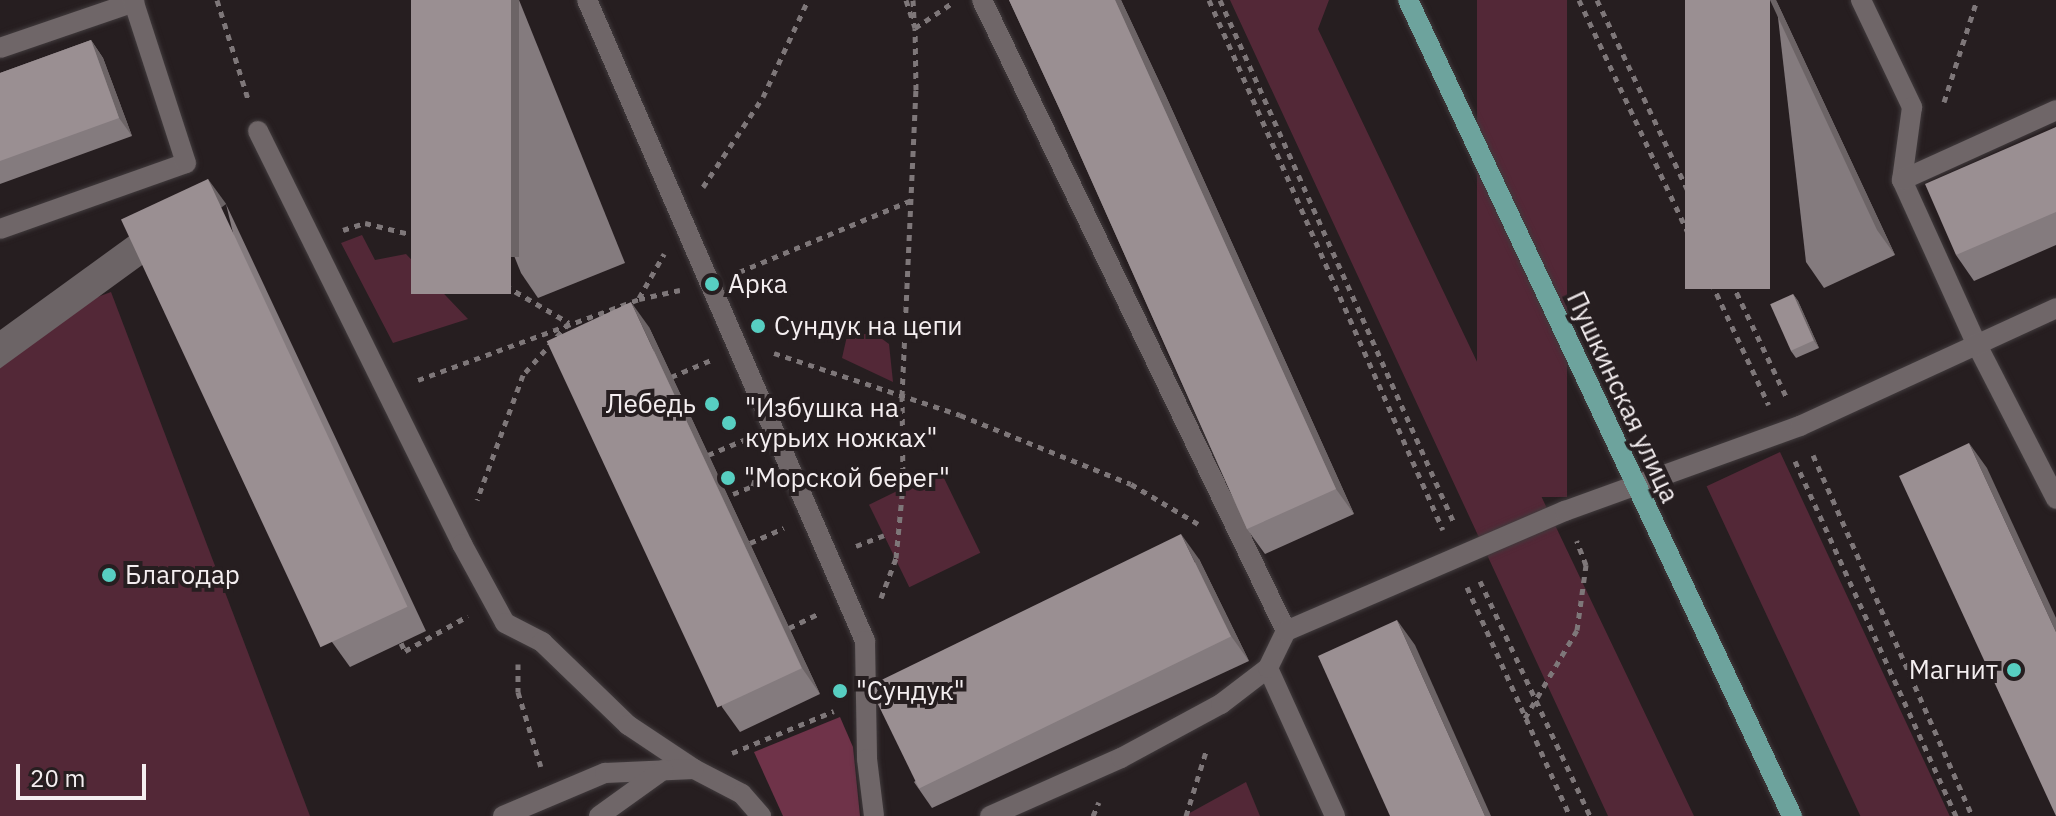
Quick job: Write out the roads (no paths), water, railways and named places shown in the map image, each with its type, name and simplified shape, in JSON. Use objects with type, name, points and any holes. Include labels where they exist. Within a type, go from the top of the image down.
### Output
[{"type":"main road","name":"Пушкинская улица","points":[[1408,0],[1792,816]]},
{"type":"lane","points":[[587,0],[865,641],[867,759],[874,816]]},
{"type":"lane","points":[[982,0],[1286,631]]},
{"type":"lane","points":[[1861,0],[1912,107],[1902,180],[1977,345],[2056,499]]},
{"type":"lane","points":[[0,48],[134,1],[186,163],[0,229]]},
{"type":"lane","points":[[1902,180],[2056,110]]},
{"type":"lane","points":[[258,131],[462,544],[505,623],[542,642],[628,725],[694,769],[742,794],[761,816]]},
{"type":"lane","points":[[990,816],[1121,758],[1221,704],[1268,668],[1286,631],[1565,511],[1800,426],[2056,308]]},
{"type":"lane","points":[[1268,668],[1335,816]]},
{"type":"lane","points":[[503,816],[605,773],[694,769]]},
{"type":"lane","points":[[599,816],[663,770]]},
{"type":"place","name":"Арка","points":[[712,284]]},
{"type":"place","name":"Сундук на цепи","points":[[758,326]]},
{"type":"place","name":"Лебедь","points":[[712,404]]},
{"type":"place","name":"\"Избушка на курьих ножках\"","points":[[729,423]]},
{"type":"place","name":"\"Морской берег\"","points":[[728,478]]},
{"type":"place","name":"Благодар","points":[[109,575]]},
{"type":"place","name":"Магнит","points":[[2014,670]]},
{"type":"place","name":"\"Сундук\"","points":[[840,691]]}]
